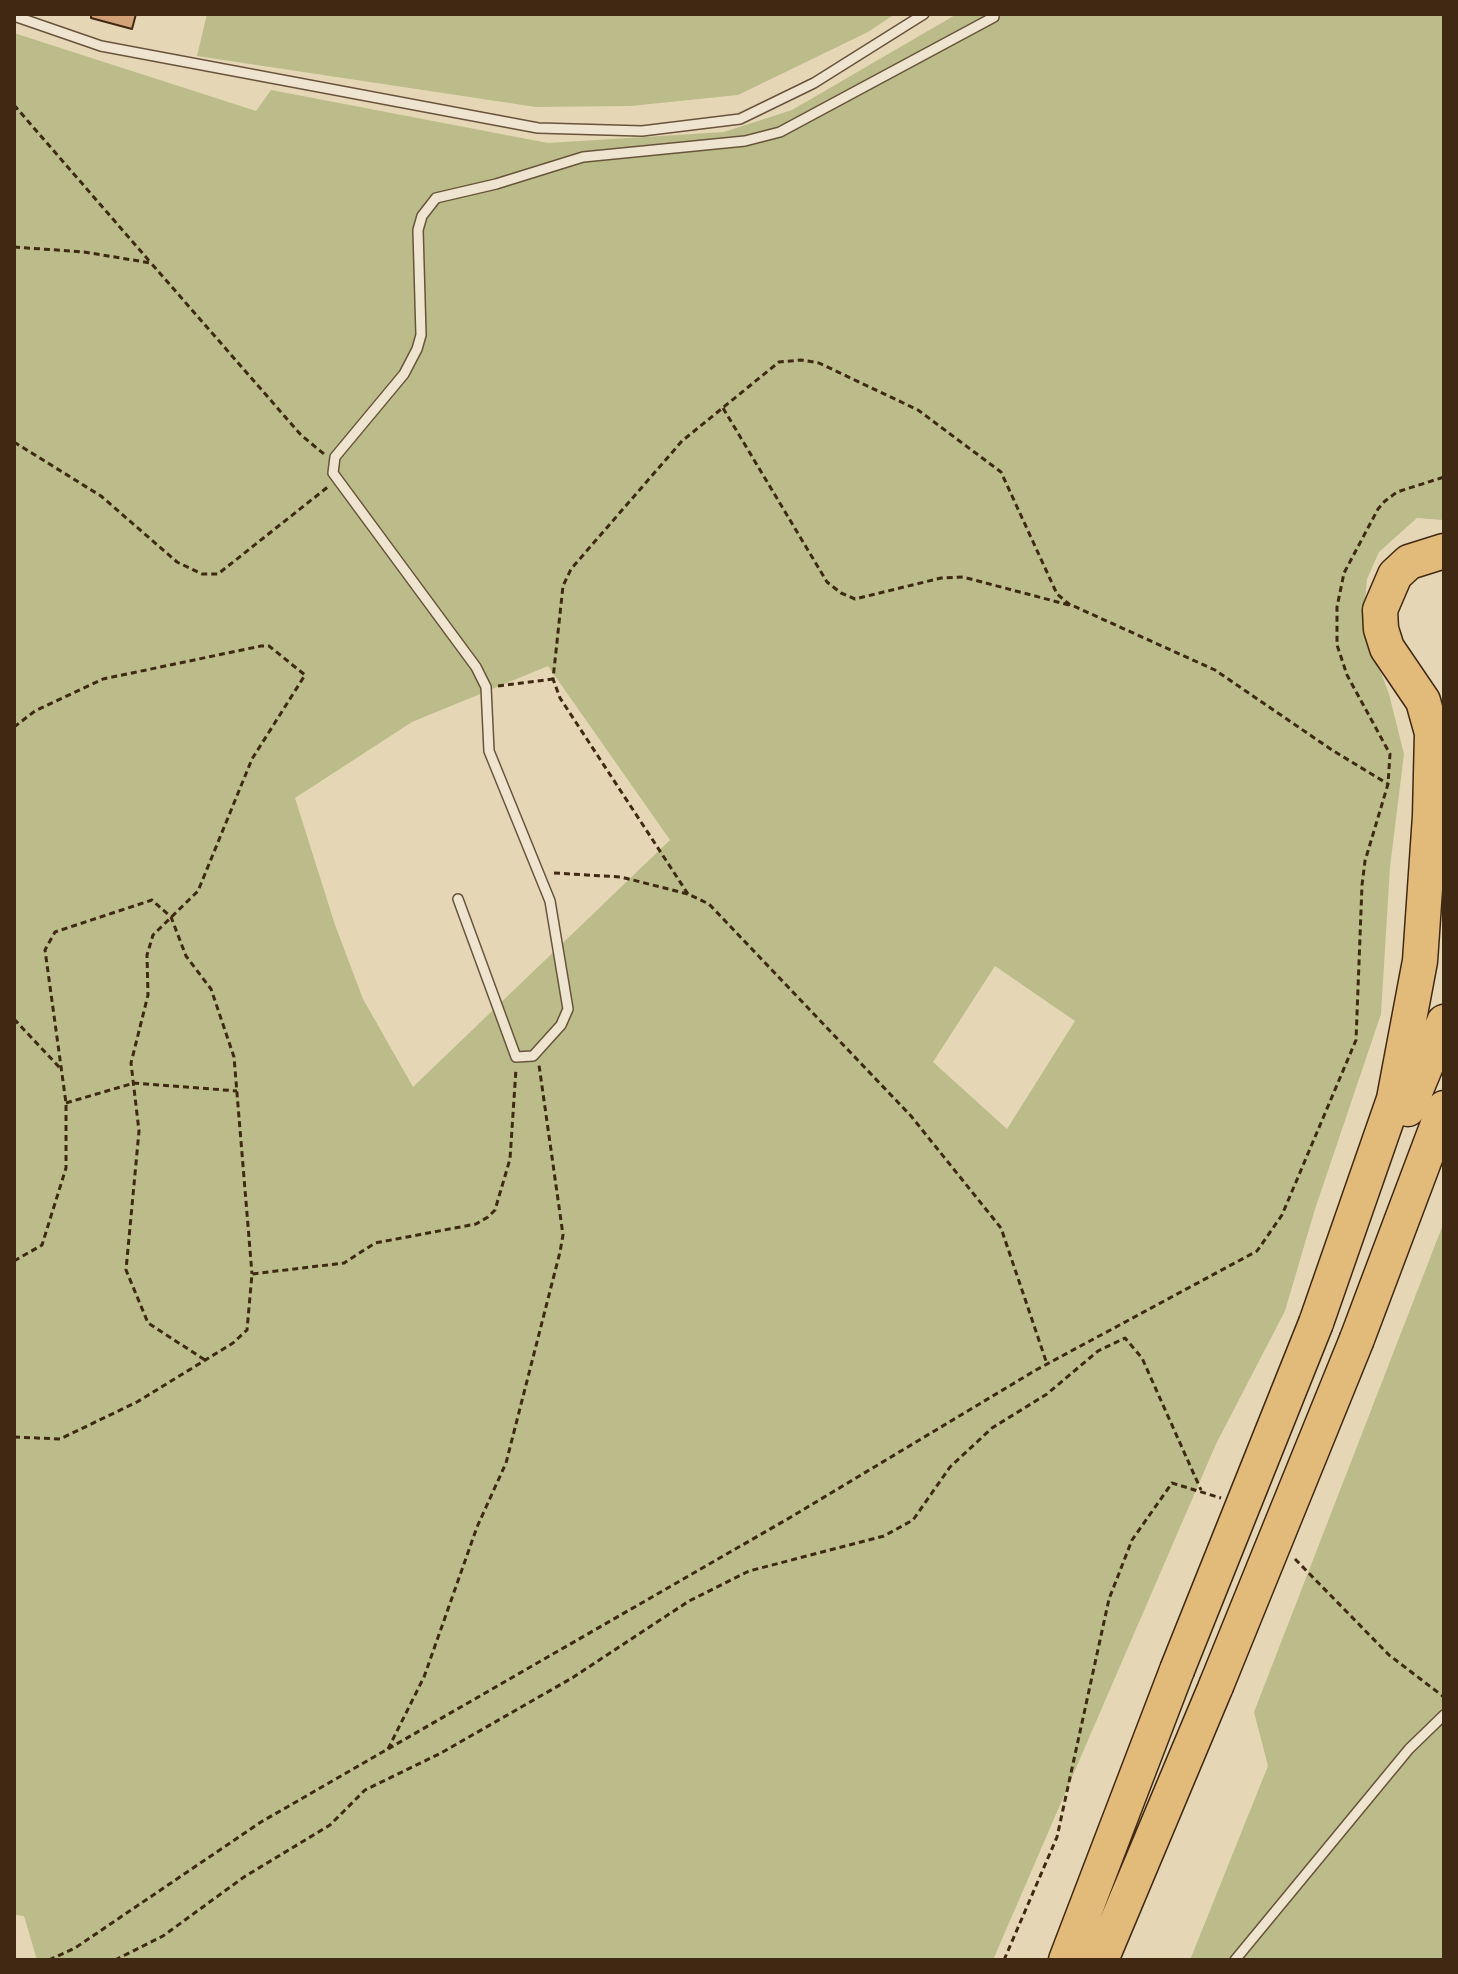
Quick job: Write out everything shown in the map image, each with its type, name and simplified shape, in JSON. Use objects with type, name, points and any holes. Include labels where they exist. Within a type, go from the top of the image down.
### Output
[{"type":"highway","points":[[1066,1960],[1177,1670],[1316,1323],[1394,1099],[1420,961],[1432,733],[1423,701],[1398,663],[1381,629],[1385,592],[1409,562],[1444,551]]},
{"type":"highway","points":[[1398,663],[1412,675],[1444,684]]},
{"type":"highway","points":[[1316,1323],[1371,1203],[1444,1022]]},
{"type":"highway","points":[[1101,1960],[1357,1339],[1444,1108]]},
{"type":"highway","points":[[1357,1339],[1444,1147]]},
{"type":"lane","points":[[14,16],[101,46],[538,128],[642,131],[740,119],[814,83],[924,14]]},
{"type":"lane","points":[[458,899],[516,1057],[533,1056],[561,1025],[568,1009],[550,901],[489,751],[486,687],[476,667],[335,481],[335,457],[404,374],[417,349],[421,335],[418,230],[422,216],[436,198],[496,184],[583,157],[745,141],[780,132],[994,17],[991,14]]},
{"type":"lane","points":[[1235,1960],[1399,1761],[1444,1715]]},
{"type":"path","points":[[14,105],[301,435],[334,463]]},
{"type":"path","points":[[14,247],[84,252],[151,263]]},
{"type":"path","points":[[688,894],[560,698],[553,679],[563,586],[571,569],[682,441],[779,362],[801,360],[819,363],[918,410],[1001,472],[1057,594],[1076,607]]},
{"type":"path","points":[[723,408],[827,582],[841,593],[855,599],[941,578],[963,577],[1076,607],[1215,670],[1332,750],[1388,784]]},
{"type":"path","points":[[14,442],[101,496],[177,562],[202,574],[218,574],[335,481]]},
{"type":"path","points":[[49,1960],[75,1948],[261,1822],[1047,1364],[1257,1251],[1282,1215],[1356,1040],[1362,885],[1365,861],[1388,784],[1390,754],[1347,675],[1337,645],[1337,607],[1344,573],[1378,509],[1397,492],[1444,477]]},
{"type":"path","points":[[14,727],[35,711],[103,679],[261,646],[269,646],[305,675],[252,759],[198,891],[153,935],[147,955],[148,995],[131,1063],[139,1131],[126,1270],[148,1323],[205,1360]]},
{"type":"path","points":[[486,687],[553,679]]},
{"type":"path","points":[[538,872],[621,877],[688,894],[709,904],[911,1116],[1001,1228],[1047,1364]]},
{"type":"path","points":[[14,1261],[42,1245],[66,1168],[66,1103],[44,962],[45,950],[55,932],[152,900],[171,917],[186,956],[211,989],[234,1057],[252,1274],[247,1330],[137,1402],[60,1439],[14,1437]]},
{"type":"path","points":[[14,1019],[60,1068]]},
{"type":"path","points":[[388,1749],[424,1677],[477,1527],[506,1463],[560,1252],[563,1235],[537,1052]]},
{"type":"path","points":[[252,1274],[344,1263],[375,1243],[476,1224],[488,1217],[495,1210],[510,1159],[516,1057]]},
{"type":"path","points":[[66,1103],[134,1083],[237,1091]]},
{"type":"path","points":[[115,1960],[163,1936],[244,1877],[330,1825],[365,1790],[441,1753],[572,1678],[689,1601],[749,1571],[884,1536],[913,1520],[950,1467],[992,1428],[1047,1394],[1098,1351],[1125,1338],[1142,1358],[1201,1490]]},
{"type":"path","points":[[1004,1960],[1057,1837],[1109,1599],[1132,1540],[1172,1483],[1217,1495]]},
{"type":"path","points":[[1320,1589],[1389,1655],[1444,1697]]},
{"type":"green space","points":[[207,14],[895,14],[868,32],[738,95],[631,106],[536,107],[197,56]]},
{"type":"green space","points":[[957,14],[1444,14],[1444,520],[1417,518],[1379,552],[1367,579],[1363,625],[1389,694],[1404,754],[1390,867],[1381,1014],[1315,1209],[1285,1311],[1216,1444],[993,1960],[37,1960],[24,1916],[14,1915],[14,33],[256,111],[271,90],[548,143],[724,132],[792,110]],"holes":[[[548,666],[670,840],[413,1087],[363,999],[335,925],[295,798],[412,722]],[[995,966],[1075,1021],[1007,1129],[933,1062]]]},
{"type":"green space","points":[[1444,1222],[1444,1960],[1190,1960],[1268,1766],[1254,1712]]},
{"type":"building","points":[[91,14],[136,14],[132,29],[91,18]]}]
